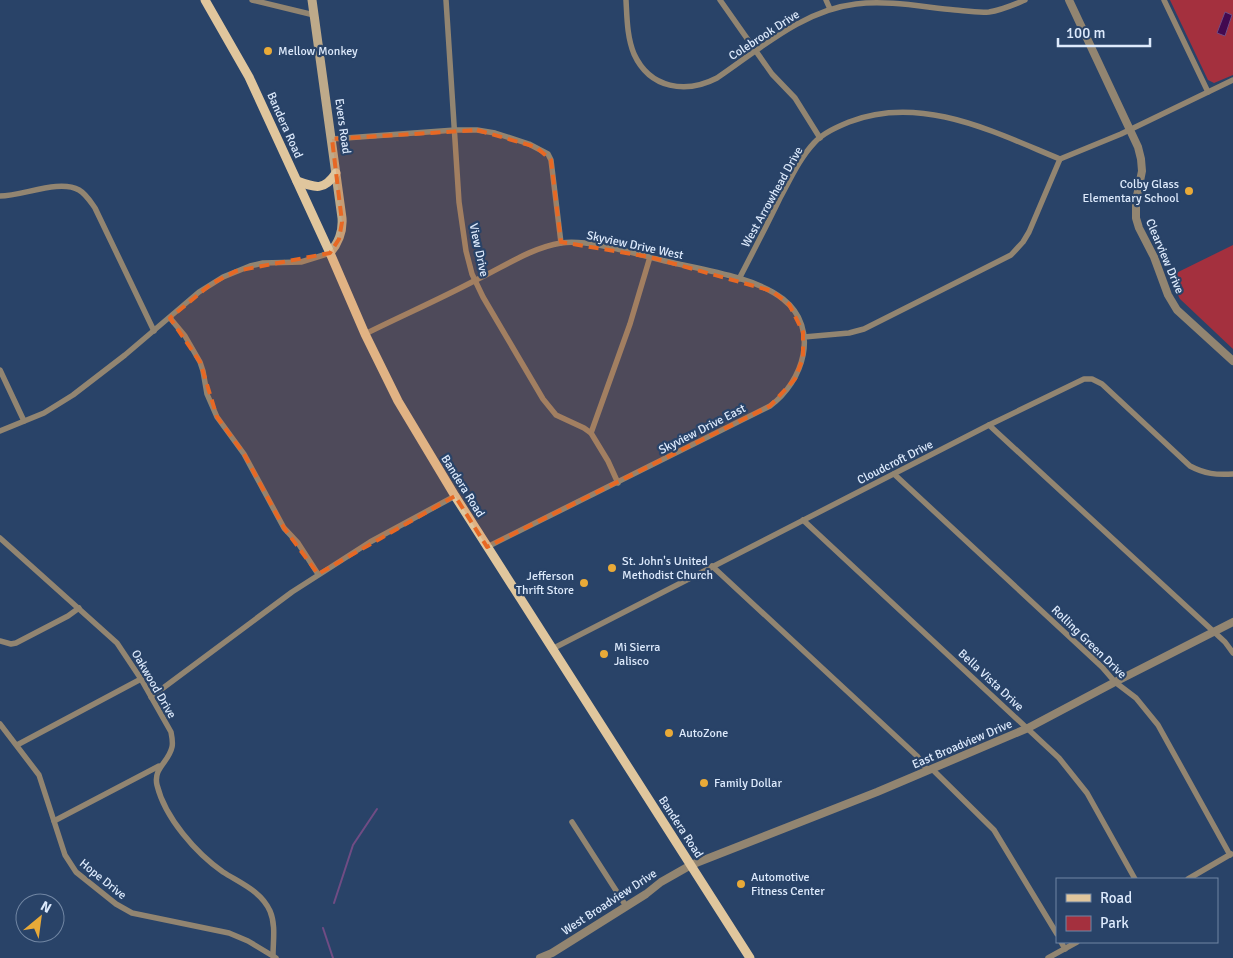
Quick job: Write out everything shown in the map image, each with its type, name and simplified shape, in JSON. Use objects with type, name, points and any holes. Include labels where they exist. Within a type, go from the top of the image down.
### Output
[{"type":"main road","name":"Bandera Road","points":[[205,0],[249,77],[365,334],[410,422],[487,547],[750,958]]},
{"type":"main road","name":"Evers Road","points":[[312,0],[341,212],[342,231],[337,244],[330,254]]},
{"type":"main road","points":[[297,181],[310,186],[325,186],[331,181],[336,172]]},
{"type":"street","points":[[252,0],[314,15]]},
{"type":"street","name":"View Drive","points":[[446,0],[459,202],[466,250],[474,281],[549,407],[563,419],[584,428],[591,434],[608,460],[618,483]]},
{"type":"street","name":"Colebrook Drive","points":[[626,0],[628,31],[634,54],[644,70],[664,83],[684,88],[695,87],[717,78],[799,23],[830,9],[857,4],[910,3],[986,12],[1007,8],[1025,0]]},
{"type":"street","points":[[720,0],[772,74],[790,92],[820,138]]},
{"type":"street","points":[[826,0],[830,9]]},
{"type":"street","name":"Clearview Drive","points":[[1069,0],[1138,147],[1141,159],[1141,178],[1136,201],[1138,223],[1154,257],[1168,295],[1177,310],[1233,361]]},
{"type":"street","points":[[1164,0],[1208,92]]},
{"type":"street","points":[[804,337],[849,333],[864,329],[1011,255],[1029,232],[1060,159],[1130,130],[1233,80]]},
{"type":"street","name":"West Arrowhead Drive","points":[[739,279],[791,177],[811,146],[834,128],[862,117],[890,113],[930,114],[973,124],[1060,159]]},
{"type":"street","points":[[332,139],[477,130],[494,133],[529,144],[548,154],[551,160],[561,243]]},
{"type":"street","points":[[0,196],[17,195],[67,186],[80,190],[87,196],[95,208],[154,331]]},
{"type":"street","name":"Skyview Drive West","points":[[365,334],[520,258],[561,243],[595,245],[739,279]]},
{"type":"street","points":[[0,431],[44,412],[73,395],[211,284],[236,271],[263,263],[309,260],[330,254]]},
{"type":"street","points":[[591,434],[630,324],[650,257]]},
{"type":"street","name":"Skyview Drive East","points":[[487,547],[618,483],[777,401],[789,388],[801,366],[804,337],[798,318],[789,304],[772,292],[739,279]]},
{"type":"street","points":[[170,318],[185,336],[200,362],[207,394],[217,417],[244,454],[284,528],[298,542],[318,574]]},
{"type":"street","points":[[0,370],[24,421]]},
{"type":"street","name":"Cloudcroft Drive","points":[[552,649],[1079,380],[1092,379],[1102,384],[1190,466],[1211,474],[1233,474]]},
{"type":"street","points":[[989,425],[1225,642],[1233,653]]},
{"type":"street","name":"Rolling Green Drive","points":[[894,474],[1102,667],[1115,682],[1136,698],[1158,725],[1232,854]]},
{"type":"street","points":[[151,697],[274,604],[318,574],[370,542],[455,496]]},
{"type":"street","name":"Bella Vista Drive","points":[[803,520],[1059,758],[1082,787],[1134,878]]},
{"type":"street","name":"Oakwood Drive","points":[[0,538],[106,631],[123,650],[171,732],[173,745],[156,776],[157,785],[173,819],[183,834],[207,860],[251,889],[265,902],[270,911],[274,926],[274,957]]},
{"type":"street","points":[[712,566],[994,830],[1056,932]]},
{"type":"street","points":[[0,641],[11,644],[16,643],[68,616],[79,608]]},
{"type":"street","name":"East Broadview Drive","points":[[691,865],[930,770],[1028,728],[1233,622]]},
{"type":"street","points":[[17,746],[141,679]]},
{"type":"street","name":"Hope Drive","points":[[0,724],[39,776],[65,855],[70,865],[82,877],[125,910],[140,915],[229,932],[274,957]]},
{"type":"street","points":[[54,821],[161,765]]},
{"type":"street","points":[[572,822],[626,906]]},
{"type":"street","points":[[1190,878],[1232,854]]},
{"type":"street","name":"West Broadview Drive","points":[[540,958],[552,953],[661,882],[691,865]]},
{"type":"street","points":[[1062,943],[1065,948]]},
{"type":"street","points":[[1048,958],[1075,943]]},
{"type":"highlighted area","points":[[477,130],[536,147],[551,160],[561,242],[650,257],[772,291],[789,304],[803,332],[803,358],[795,379],[770,406],[487,547],[455,496],[318,574],[284,528],[244,454],[217,417],[200,362],[170,318],[211,284],[236,271],[330,253],[339,239],[342,222],[332,139]]},
{"type":"green space","points":[[1170,0],[1233,0],[1233,75],[1214,83],[1208,80]]},
{"type":"green space","points":[[1233,245],[1233,349],[1180,299],[1168,277]]},
{"type":"shaded area","points":[[1225,12],[1232,15],[1225,36],[1217,33]]},
{"type":"waterway","points":[[334,903],[353,845],[377,809]]},
{"type":"waterway","points":[[323,928],[333,958]]},
{"type":"place","name":"Mellow Monkey","points":[[268,51]]},
{"type":"place","name":"Colby Glass Elementary School","points":[[1189,191]]},
{"type":"place","name":"St. John's United Methodist Church","points":[[612,568]]},
{"type":"place","name":"Jefferson Thrift Store","points":[[584,583]]},
{"type":"place","name":"Mi Sierra Jalisco","points":[[604,654]]},
{"type":"place","name":"AutoZone","points":[[669,733]]},
{"type":"place","name":"Family Dollar","points":[[704,783]]},
{"type":"place","name":"Automotive Fitness Center","points":[[741,884]]}]
